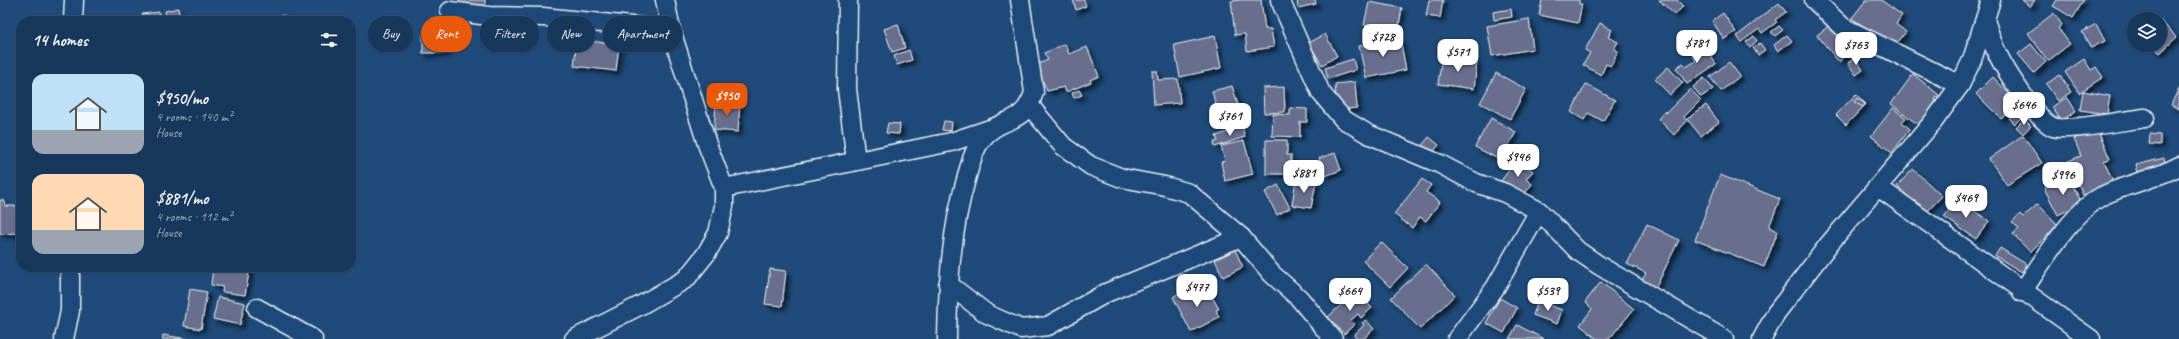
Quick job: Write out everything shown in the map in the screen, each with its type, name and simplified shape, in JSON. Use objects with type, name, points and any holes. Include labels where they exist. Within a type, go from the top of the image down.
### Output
[{"type":"street","points":[[73,16],[74,0]]},
{"type":"street","points":[[665,0],[668,16]]},
{"type":"street","points":[[848,0],[847,89],[856,161]]},
{"type":"street","points":[[724,188],[951,142],[996,126],[1024,113],[1030,106],[1034,92],[1020,0]]},
{"type":"street","points":[[1280,0],[1321,93],[1343,119],[1368,134],[1440,164],[1476,183],[1505,193],[1539,211],[1578,251],[1600,266],[1724,339]]},
{"type":"street","points":[[1814,0],[1843,26],[1960,85]]},
{"type":"street","points":[[1762,339],[1776,314],[1829,244],[1933,122],[1960,85],[1972,60],[1990,0]]},
{"type":"street","points":[[450,12],[489,16],[543,17],[603,23]]},
{"type":"street","points":[[1985,20],[1997,54],[2015,82],[2036,112],[2054,127],[2068,129],[2145,118]]},
{"type":"street","points":[[574,339],[641,305],[686,279],[706,254],[718,233],[724,206],[724,188],[678,52]]},
{"type":"street","points":[[1030,106],[1063,146],[1091,166],[1122,178],[1165,186],[1189,193],[1240,238],[1272,274],[1299,298],[1334,339]]},
{"type":"street","points":[[947,339],[948,284],[962,192],[972,160],[982,139],[996,126]]},
{"type":"street","points":[[2022,292],[2053,245],[2079,216],[2101,197],[2132,183],[2179,166]]},
{"type":"street","points":[[1878,187],[2022,292],[2091,339]]},
{"type":"street","points":[[1457,339],[1495,288],[1539,211]]},
{"type":"street","points":[[948,284],[987,314],[1021,329],[1048,326],[1106,293],[1240,238]]},
{"type":"street","points":[[64,339],[70,311],[70,272]]},
{"type":"street","points":[[257,308],[313,339]]},
{"type":"building","points":[[459,0],[485,0],[485,8],[459,8]]},
{"type":"building","points":[[1073,0],[1084,0],[1086,6],[1076,10]]},
{"type":"building","points":[[1261,0],[1265,29],[1271,29],[1274,47],[1247,51],[1245,34],[1235,35],[1231,1]]},
{"type":"building","points":[[1297,0],[1315,0],[1316,4],[1298,8]]},
{"type":"building","points":[[1429,0],[1443,0],[1440,18],[1426,16]]},
{"type":"building","points":[[1542,0],[1579,0],[1579,4],[1582,4],[1578,23],[1539,15]]},
{"type":"building","points":[[1659,0],[1677,0],[1683,6],[1675,15]]},
{"type":"building","points":[[1866,0],[1881,0],[1902,15],[1896,24],[1906,32],[1893,48],[1852,18]]},
{"type":"building","points":[[2022,0],[2035,0],[2030,7]]},
{"type":"building","points":[[2057,0],[2084,0],[2073,18],[2053,6]]},
{"type":"building","points":[[1369,2],[1402,8],[1398,31],[1364,25]]},
{"type":"building","points":[[1779,3],[1786,12],[1775,20],[1777,22],[1762,33],[1759,29],[1741,42],[1737,36]]},
{"type":"building","points":[[178,8],[180,16],[166,16],[165,11]]},
{"type":"building","points":[[1511,9],[1512,17],[1494,20],[1493,12]]},
{"type":"building","points":[[159,12],[159,16],[142,16],[142,14]]},
{"type":"building","points":[[1723,13],[1736,32],[1724,39],[1712,21]]},
{"type":"building","points":[[2054,13],[2062,25],[2058,28],[2070,44],[2048,61],[2028,33]]},
{"type":"building","points":[[1529,19],[1533,49],[1492,56],[1487,26]]},
{"type":"building","points":[[1600,23],[1612,30],[1608,37],[1618,42],[1614,49],[1618,51],[1611,66],[1606,64],[1601,75],[1583,65],[1590,53],[1585,50]]},
{"type":"building","points":[[898,24],[905,48],[892,52],[884,29]]},
{"type":"building","points":[[1831,24],[1853,50],[1839,62],[1817,35]]},
{"type":"building","points":[[2096,24],[2105,41],[2091,48],[2082,32]]},
{"type":"building","points":[[1779,26],[1783,30],[1775,36],[1771,32]]},
{"type":"building","points":[[2167,27],[2177,37],[2167,46]]},
{"type":"building","points":[[1325,34],[1337,56],[1322,65],[1309,43]]},
{"type":"building","points":[[1787,35],[1792,41],[1778,51],[1774,45]]},
{"type":"building","points":[[1215,36],[1221,68],[1180,77],[1174,45]]},
{"type":"building","points":[[1754,36],[1757,41],[1750,47],[1746,42]]},
{"type":"building","points":[[1400,38],[1406,70],[1366,78],[1359,46]]},
{"type":"building","points":[[595,42],[603,43],[603,52],[618,52],[616,71],[574,66],[576,52],[595,52]]},
{"type":"building","points":[[1702,42],[1716,64],[1687,84],[1676,68],[1683,63],[1686,67],[1696,61],[1690,51]]},
{"type":"building","points":[[1760,43],[1765,50],[1758,55],[1753,48]]},
{"type":"building","points":[[1065,44],[1069,54],[1087,47],[1099,76],[1090,80],[1091,82],[1066,92],[1064,87],[1047,91],[1036,65],[1048,60],[1044,53]]},
{"type":"building","points":[[2031,44],[2046,62],[2034,73],[2018,54]]},
{"type":"building","points":[[909,50],[912,60],[897,65],[894,56]]},
{"type":"building","points":[[423,52],[446,52],[446,53]]},
{"type":"building","points":[[1442,56],[1477,61],[1474,89],[1438,84]]},
{"type":"building","points":[[1855,58],[1863,70],[1856,75],[1848,63]]},
{"type":"building","points":[[1353,59],[1356,70],[1328,79],[1325,68]]},
{"type":"building","points":[[2084,59],[2091,70],[2096,67],[2103,77],[2079,93],[2065,72]]},
{"type":"building","points":[[1729,62],[1740,76],[1721,91],[1710,77]]},
{"type":"building","points":[[1668,67],[1683,83],[1670,95],[1655,79]]},
{"type":"building","points":[[1152,71],[1157,71],[1158,80],[1178,79],[1180,103],[1154,105]]},
{"type":"building","points":[[1496,73],[1526,89],[1510,119],[1480,103]]},
{"type":"building","points":[[1913,74],[1939,95],[1935,99],[1938,102],[1921,127],[1891,104]]},
{"type":"building","points":[[2060,75],[2071,92],[2058,101],[2046,84]]},
{"type":"building","points":[[1993,77],[2018,103],[2001,119],[1976,94]]},
{"type":"building","points":[[1704,78],[1713,89],[1701,97],[1693,87]]},
{"type":"building","points":[[1355,82],[1357,108],[1337,110],[1335,84]]},
{"type":"building","points":[[1586,84],[1615,100],[1603,121],[1588,113],[1584,120],[1571,112]]},
{"type":"building","points":[[1232,86],[1238,104],[1217,110],[1212,91]]},
{"type":"building","points":[[1284,87],[1285,112],[1264,113],[1263,88]]},
{"type":"building","points":[[2179,88],[2179,109],[2171,105]]},
{"type":"building","points":[[1690,89],[1701,100],[1684,117],[1687,121],[1674,135],[1658,119]]},
{"type":"building","points":[[1079,90],[1082,95],[1074,98],[1072,93]]},
{"type":"building","points":[[2083,91],[2110,96],[2107,114],[2080,110]]},
{"type":"building","points":[[1856,94],[1866,104],[1846,125],[1836,115]]},
{"type":"building","points":[[2067,97],[2076,111],[2061,121],[2052,107]]},
{"type":"building","points":[[1857,98],[1865,104],[1863,107],[1854,102]]},
{"type":"building","points":[[716,102],[740,103],[738,132],[714,130]]},
{"type":"building","points":[[1706,105],[1719,122],[1701,136],[1687,119]]},
{"type":"building","points":[[1290,108],[1307,109],[1307,122],[1300,122],[1300,137],[1272,136],[1273,114],[1290,115]]},
{"type":"building","points":[[1893,108],[1906,118],[1902,122],[1910,129],[1892,153],[1871,136]]},
{"type":"building","points":[[2017,110],[2023,116],[2015,124],[2009,118]]},
{"type":"building","points":[[1491,118],[1516,132],[1508,147],[1512,148],[1504,162],[1475,147]]},
{"type":"building","points":[[2024,119],[2031,126],[2023,134],[2016,127]]},
{"type":"building","points":[[944,121],[952,122],[951,131],[942,130]]},
{"type":"building","points":[[888,123],[900,124],[899,134],[886,133]]},
{"type":"building","points":[[1242,127],[1245,137],[1215,147],[1214,142],[1218,141],[1216,136]]},
{"type":"building","points":[[2097,129],[2110,159],[2104,161],[2113,182],[2083,195],[2068,161],[2081,156],[2074,139]]},
{"type":"building","points":[[2150,134],[2160,135],[2160,145],[2149,144]]},
{"type":"building","points":[[2023,135],[2042,163],[2007,185],[1989,159]]},
{"type":"building","points":[[1429,137],[1439,145],[1429,157],[1419,149]]},
{"type":"building","points":[[1266,140],[1287,140],[1287,155],[1291,155],[1291,174],[1266,174]]},
{"type":"building","points":[[1244,141],[1253,174],[1225,181],[1221,162],[1225,161],[1221,146]]},
{"type":"building","points":[[1335,153],[1341,170],[1325,176],[1319,158]]},
{"type":"building","points":[[2164,158],[2167,168],[2139,176],[2136,165]]},
{"type":"building","points":[[1517,159],[1533,171],[1526,179],[1532,184],[1522,197],[1501,181]]},
{"type":"building","points":[[1913,169],[1942,196],[1926,213],[1897,186]]},
{"type":"building","points":[[1720,175],[1780,199],[1769,227],[1778,231],[1764,267],[1695,240]]},
{"type":"building","points":[[2067,176],[2082,203],[2058,215],[2044,188]]},
{"type":"building","points":[[1296,179],[1316,183],[1311,208],[1292,205]]},
{"type":"building","points":[[1422,179],[1431,185],[1426,192],[1440,202],[1426,221],[1420,217],[1412,228],[1394,214]]},
{"type":"building","points":[[1278,185],[1290,208],[1277,215],[1265,192]]},
{"type":"building","points":[[1957,199],[1989,221],[1976,239],[1944,217]]},
{"type":"building","points":[[0,200],[4,200],[5,206],[16,206],[16,233],[0,234]]},
{"type":"building","points":[[2038,204],[2058,225],[2030,252],[2013,234],[2019,229],[2012,222],[2020,214],[2023,217]]},
{"type":"building","points":[[1647,224],[1679,240],[1655,289],[1641,282],[1646,273],[1627,264]]},
{"type":"building","points":[[1381,242],[1408,268],[1390,287],[1363,261]]},
{"type":"building","points":[[2000,248],[2026,264],[2022,272],[1995,256]]},
{"type":"building","points":[[1235,250],[1243,267],[1223,277],[1215,260]]},
{"type":"building","points":[[1426,264],[1455,295],[1420,329],[1391,298]]},
{"type":"building","points":[[770,269],[786,271],[782,306],[765,304]]},
{"type":"building","points":[[212,272],[249,272],[245,295],[222,292],[223,287],[211,285]]},
{"type":"building","points":[[1601,282],[1634,309],[1609,339],[1597,339],[1580,325],[1592,309],[1585,302]]},
{"type":"building","points":[[1210,286],[1213,291],[1210,293],[1219,309],[1216,310],[1219,317],[1191,332],[1173,297],[1184,290],[1188,297]]},
{"type":"building","points":[[190,289],[207,292],[201,329],[184,326]]},
{"type":"building","points":[[1356,291],[1372,308],[1361,318],[1358,314],[1351,320],[1355,324],[1344,334],[1328,317]]},
{"type":"building","points":[[218,297],[245,303],[240,325],[213,319]]},
{"type":"building","points":[[1500,298],[1517,308],[1504,333],[1486,323]]},
{"type":"building","points":[[1538,301],[1562,310],[1557,324],[1533,315]]},
{"type":"building","points":[[1366,320],[1374,329],[1363,339],[1357,339],[1354,335],[1364,325],[1362,323]]},
{"type":"building","points":[[1517,325],[1544,339],[1509,339]]},
{"type":"building","points":[[163,335],[188,339],[162,339]]}]
